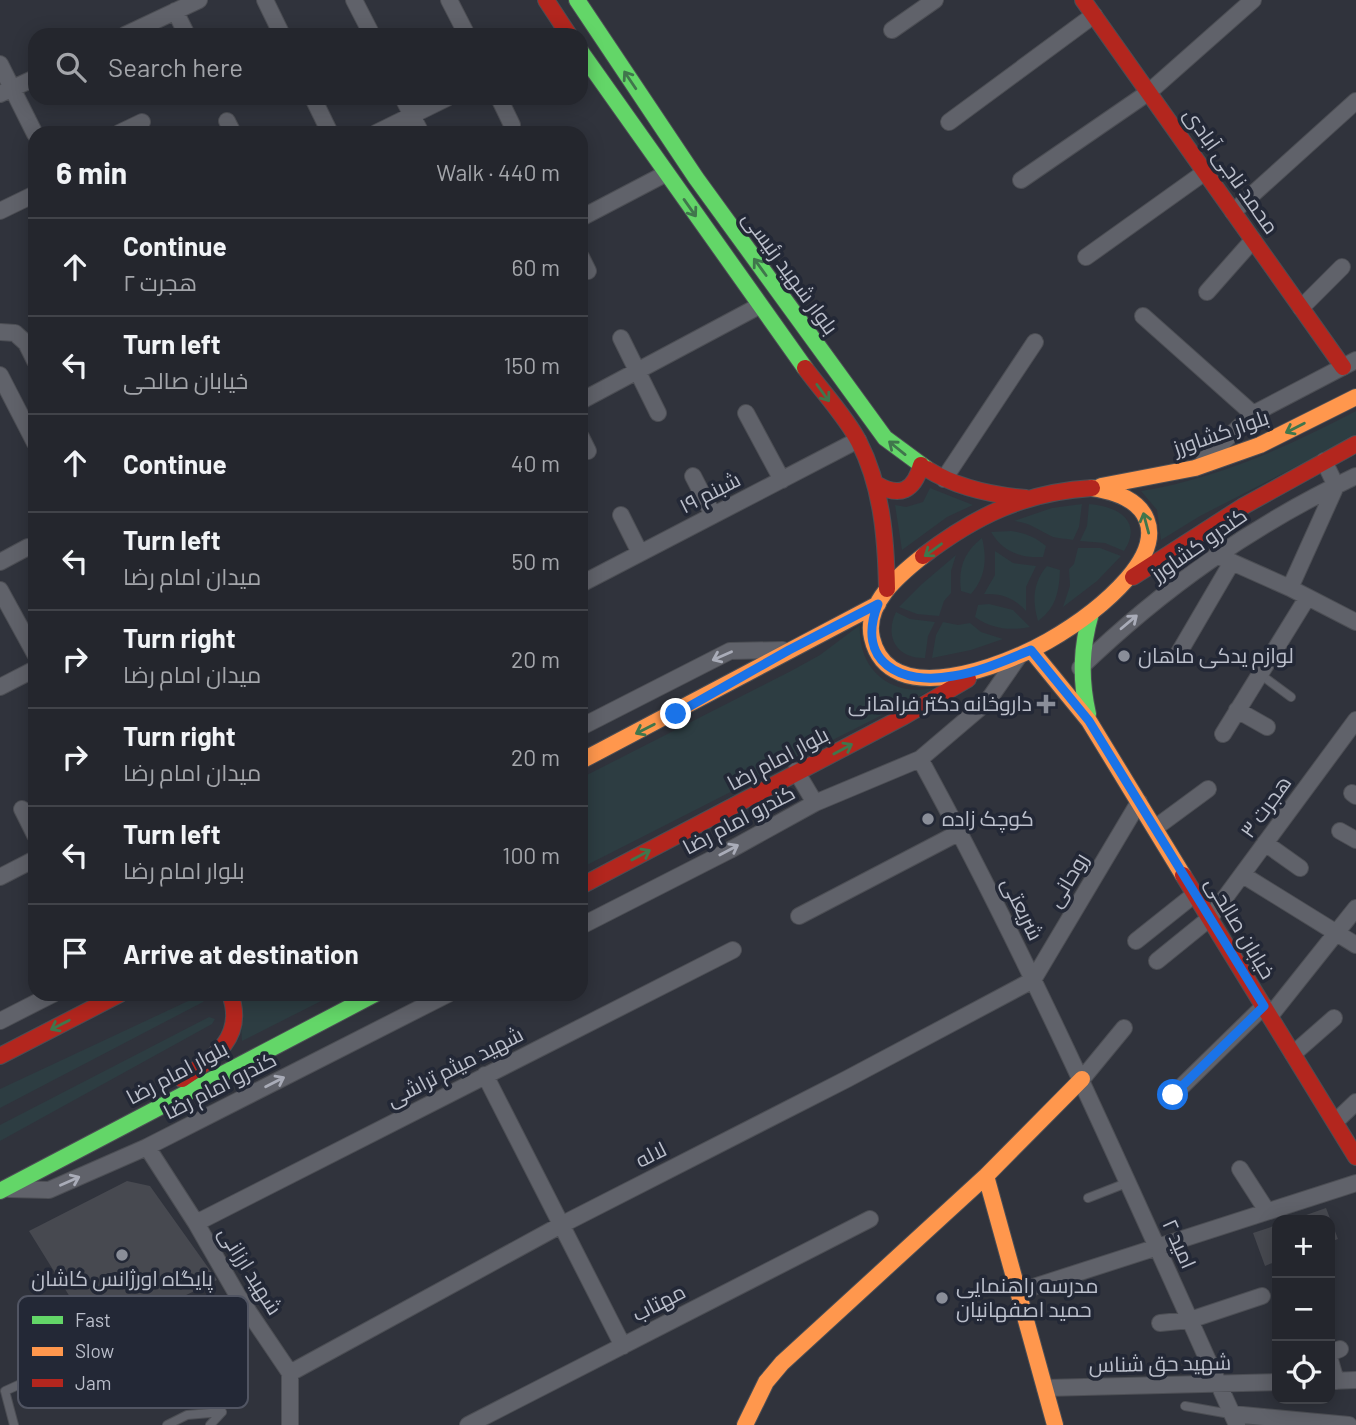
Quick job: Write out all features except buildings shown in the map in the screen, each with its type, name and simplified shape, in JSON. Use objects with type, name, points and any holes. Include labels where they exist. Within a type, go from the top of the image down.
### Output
[{"type":"main road","points":[[546,0],[564,28]]},
{"type":"main road","name":"بلوار شهید رئیسی","points":[[577,0],[696,178],[876,427],[897,449],[944,479],[997,496],[1026,498]]},
{"type":"main road","name":"محمد ناجی آبادی","points":[[1083,0],[1301,308],[1349,364]]},
{"type":"main road","name":"بلوار شهید رئیسی","points":[[588,62],[759,306],[858,440],[876,484],[886,554],[887,589]]},
{"type":"main road","name":"بلوار کشاورز","points":[[1092,488],[1195,468],[1260,445],[1356,397]]},
{"type":"main road","points":[[1124,583],[1143,557],[1149,534],[1149,524],[1138,505],[1111,491],[1092,488],[1066,489],[1026,498],[990,514],[926,555],[887,589],[878,604],[871,626],[871,637],[878,657],[891,669],[911,677],[938,678],[965,674],[1026,652],[1091,613],[1124,583],[1184,542],[1275,486],[1356,444]]},
{"type":"main road","points":[[876,484],[891,491],[912,487],[917,482],[920,465]]},
{"type":"main road","points":[[588,758],[676,714],[789,650],[878,604]]},
{"type":"main road","points":[[1089,721],[1080,668],[1081,649],[1091,613]]},
{"type":"main road","points":[[1026,652],[1089,721]]},
{"type":"main road","name":"بلوار امام رضا","points":[[588,882],[903,717],[993,664]]},
{"type":"main road","name":"خیابان صالحی","points":[[1089,721],[1356,1155]]},
{"type":"main road","points":[[0,1056],[106,1001]]},
{"type":"main road","points":[[88,1010],[114,1001]]},
{"type":"main road","points":[[80,1148],[219,1052],[235,1026],[233,1001]]},
{"type":"main road","name":"بلوار امام رضا","points":[[2,1190],[362,1001]]},
{"type":"main road","points":[[745,1425],[766,1382],[782,1363],[986,1176],[1083,1079]]},
{"type":"main road","points":[[986,1176],[1055,1425]]},
{"type":"street","points":[[140,28],[199,0]]},
{"type":"street","points":[[265,0],[279,28]]},
{"type":"street","points":[[354,0],[368,28]]},
{"type":"street","points":[[449,0],[463,28]]},
{"type":"street","points":[[892,30],[935,0]]},
{"type":"street","points":[[1021,180],[1149,92],[1253,0]]},
{"type":"street","points":[[175,11],[184,28]]},
{"type":"street","points":[[949,122],[1094,15]]},
{"type":"street","points":[[0,64],[6,91],[30,126]]},
{"type":"street","points":[[6,91],[28,81]]},
{"type":"street","points":[[1233,212],[1356,101]]},
{"type":"street","points":[[316,105],[327,126]]},
{"type":"street","points":[[407,105],[418,126]]},
{"type":"street","points":[[390,126],[433,105]]},
{"type":"street","points":[[502,105],[512,125]]},
{"type":"street","points":[[134,126],[142,122]]},
{"type":"street","points":[[1086,257],[1205,172]]},
{"type":"street","points":[[588,214],[666,174]]},
{"type":"street","points":[[0,211],[28,197]]},
{"type":"street","points":[[1207,292],[1253,240]]},
{"type":"street","points":[[1301,308],[1342,268]]},
{"type":"street","points":[[588,397],[759,306]]},
{"type":"street","points":[[1143,316],[1253,414]]},
{"type":"street","points":[[0,332],[15,333],[28,347]]},
{"type":"street","points":[[621,338],[658,413]]},
{"type":"street","points":[[944,479],[1035,342]]},
{"type":"street","points":[[1195,468],[1253,414],[1349,364]]},
{"type":"street","points":[[0,375],[28,429]]},
{"type":"street","points":[[746,413],[782,480]]},
{"type":"street","name":"شبنم ۱۹","points":[[588,580],[858,440]]},
{"type":"street","points":[[1290,588],[1336,486],[1324,461]]},
{"type":"street","points":[[693,476],[713,515]]},
{"type":"street","name":"کندرو کشاورز","points":[[1080,668],[1123,627],[1216,555],[1259,527],[1356,476]]},
{"type":"street","points":[[621,514],[640,553]]},
{"type":"street","points":[[0,562],[27,547]]},
{"type":"street","points":[[1216,555],[1290,588],[1356,622]]},
{"type":"street","points":[[1177,656],[1232,562]]},
{"type":"street","points":[[0,590],[28,638]]},
{"type":"street","points":[[1223,734],[1307,598]]},
{"type":"street","points":[[588,723],[730,651],[789,650]]},
{"type":"street","name":"کندرو امام رضا","points":[[588,922],[815,803],[920,759],[987,702],[1026,652]]},
{"type":"street","points":[[0,687],[28,673]]},
{"type":"street","points":[[1237,710],[1267,727]]},
{"type":"street","name":"هجرت ۳","points":[[1157,961],[1210,918],[1356,720]]},
{"type":"street","name":"شریعتی","points":[[920,759],[960,832],[1083,1079]]},
{"type":"street","points":[[796,771],[815,803]]},
{"type":"street","points":[[1155,828],[1208,789]]},
{"type":"street","name":"روحانی","points":[[1033,980],[1139,802]]},
{"type":"street","points":[[22,808],[28,820]]},
{"type":"street","points":[[1340,831],[1356,840]]},
{"type":"street","points":[[799,916],[960,832]]},
{"type":"street","points":[[1265,844],[1300,868]]},
{"type":"street","points":[[0,877],[28,863]]},
{"type":"street","points":[[1242,874],[1356,945]]},
{"type":"street","points":[[1136,941],[1195,894]]},
{"type":"street","points":[[1173,1095],[1267,1011],[1338,933],[1356,908]]},
{"type":"street","name":"شهید میثم تراشی","points":[[197,1223],[733,950]]},
{"type":"street","name":"لاله","points":[[290,1373],[561,1225],[1033,980]]},
{"type":"street","points":[[0,1021],[39,1001]]},
{"type":"street","name":"کندرو امام رضا","points":[[2,1190],[49,1190],[146,1147],[433,1001]]},
{"type":"street","points":[[1293,1054],[1334,1018]]},
{"type":"street","points":[[1083,1079],[1124,1028]]},
{"type":"street","points":[[485,1075],[623,1346]]},
{"type":"street","name":"امید ۲","points":[[1083,1079],[1235,1420]]},
{"type":"street","points":[[1335,1122],[1356,1102]]},
{"type":"street","name":"شهید ارزانی","points":[[146,1147],[197,1223],[238,1296]]},
{"type":"street","points":[[1240,1169],[1267,1211]]},
{"type":"street","points":[[1018,1292],[1356,1183]]},
{"type":"street","name":"مهتاب","points":[[468,1425],[870,1219]]},
{"type":"street","points":[[1160,1323],[1190,1320],[1262,1296]]},
{"type":"street","name":"شهید ارزانی","points":[[248,1311],[290,1373]]},
{"type":"street","points":[[290,1373],[290,1425]]},
{"type":"street","points":[[1335,1381],[1356,1380]]},
{"type":"street","name":"شهید حق شناس","points":[[1045,1388],[1272,1382]]},
{"type":"street","points":[[1235,1420],[1349,1425]]},
{"type":"lane","points":[[1259,673],[1291,696]]},
{"type":"lane","points":[[1088,1198],[1129,1182]]},
{"type":"lane","points":[[15,1425],[5,1391],[18,1385]]},
{"type":"lane","points":[[1185,1406],[1235,1420]]},
{"type":"lane","points":[[220,1408],[222,1412]]},
{"type":"lane","points":[[167,1425],[187,1415],[222,1412]]},
{"type":"lane","points":[[210,1425],[222,1412]]},
{"type":"shaded area","points":[[1356,411],[1356,436],[1200,516],[1161,540],[1157,510],[1141,491],[1198,478],[1252,460]]},
{"type":"shaded area","points":[[930,488],[973,505],[947,517],[902,550],[895,505],[906,507],[923,502]]},
{"type":"shaded area","points":[[1082,504],[1079,527],[1073,540],[1053,537],[1014,521],[1052,508]]},
{"type":"shaded area","points":[[1089,504],[1109,508],[1129,523],[1131,531],[1124,551],[1105,543],[1080,541],[1087,526]]},
{"type":"shaded area","points":[[1011,531],[1030,536],[1046,546],[1043,557],[1013,552],[1001,544],[991,532]]},
{"type":"shaded area","points":[[982,538],[984,567],[980,581],[971,594],[961,591],[960,575],[967,555]]},
{"type":"shaded area","points":[[1078,548],[1100,548],[1121,556],[1097,581],[1063,607],[1070,586],[1069,569],[1074,564]]},
{"type":"shaded area","points":[[995,551],[1013,563],[1036,566],[1026,587],[1026,611],[1007,597],[984,594],[995,575]]},
{"type":"shaded area","points":[[956,555],[951,571],[951,593],[944,601],[939,616],[917,614],[899,607],[922,584]]},
{"type":"shaded area","points":[[1047,566],[1060,570],[1059,585],[1053,605],[1038,621],[1035,592]]},
{"type":"shaded area","points":[[989,604],[1013,610],[1030,627],[1001,628],[975,617],[978,605]]},
{"type":"shaded area","points":[[896,612],[910,619],[935,622],[928,636],[925,658],[907,655],[896,645],[892,630]]},
{"type":"shaded area","points":[[943,622],[958,625],[970,623],[981,632],[1003,639],[971,650],[932,658],[936,635]]},
{"type":"shaded area","points":[[860,625],[865,656],[881,678],[906,689],[937,687],[588,864],[588,774],[820,655]]},
{"type":"shaded area","points":[[188,1001],[204,1001],[0,1108],[0,1089]]},
{"type":"shaded area","points":[[239,1001],[321,1001],[242,1041]]},
{"type":"shaded area","points":[[209,1017],[215,1019],[212,1024],[0,1141],[0,1125]]},
{"type":"traffic: fast","points":[[577,0],[696,178],[885,438],[927,469]]},
{"type":"traffic: fast","points":[[588,62],[805,368]]},
{"type":"traffic: fast","points":[[1088,714],[1083,663],[1091,613]]},
{"type":"traffic: fast","points":[[0,1191],[362,1001]]},
{"type":"traffic: slow","points":[[1101,486],[1195,468],[1260,445],[1356,397]]},
{"type":"traffic: slow","points":[[923,556],[885,591],[873,614],[872,638],[883,660],[901,673],[924,678],[951,676],[1005,661],[1048,641],[1100,605],[1127,579],[1147,547],[1147,520],[1140,509],[1128,500],[1092,488]]},
{"type":"traffic: slow","points":[[588,757],[878,604]]},
{"type":"traffic: slow","points":[[1031,650],[1089,721],[1183,875]]},
{"type":"traffic: slow","points":[[745,1425],[766,1382],[782,1363],[986,1176],[1082,1079]]},
{"type":"traffic: slow","points":[[986,1176],[1055,1425]]},
{"type":"traffic: jam","points":[[546,0],[564,28]]},
{"type":"traffic: jam","points":[[1083,0],[1343,367]]},
{"type":"traffic: jam","points":[[805,368],[848,423],[867,459],[881,514],[887,589]]},
{"type":"traffic: jam","points":[[1133,577],[1242,507],[1356,444]]},
{"type":"traffic: jam","points":[[876,484],[892,491],[905,490],[914,481],[921,465]]},
{"type":"traffic: jam","points":[[927,469],[938,476],[975,489],[1026,498]]},
{"type":"traffic: jam","points":[[923,556],[962,529],[1002,508],[1045,495],[1092,488]]},
{"type":"traffic: jam","points":[[588,882],[903,717],[968,679]]},
{"type":"traffic: jam","points":[[1183,875],[1356,1157]]},
{"type":"traffic: jam","points":[[0,1056],[106,1001]]},
{"type":"traffic: jam","points":[[182,1079],[224,1045],[234,1022],[232,1001]]},
{"type":"place","name":"لوازم یدکی ماهان","points":[[1124,656]]},
{"type":"place","name":"داروخانه دکتر فراهانی","points":[[1046,704]]},
{"type":"place","name":"کوچک زاده","points":[[928,819]]},
{"type":"place","name":"پایگاه اورژانس کاشان","points":[[122,1255]]},
{"type":"place","name":"مدرسه راهنمایی حمید اصفهانیان","points":[[942,1298]]},
{"type":"route","points":[[676,714],[789,650],[878,604],[871,626],[874,649],[884,664],[911,677],[954,676],[1031,650],[1089,721],[1264,1006],[1173,1095]]}]
